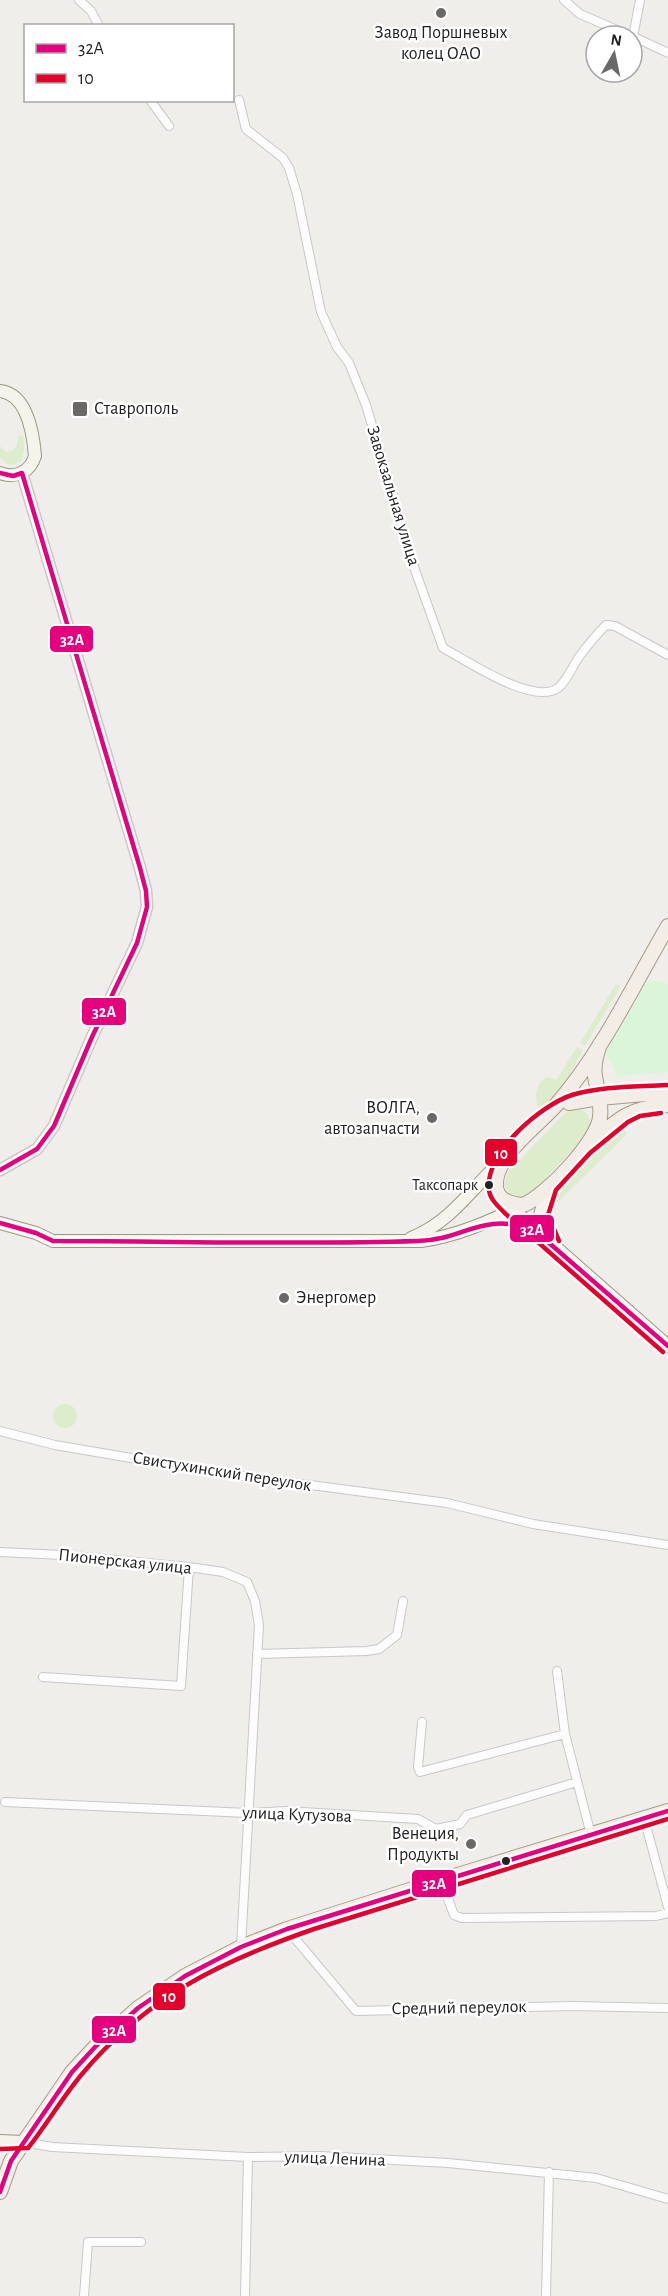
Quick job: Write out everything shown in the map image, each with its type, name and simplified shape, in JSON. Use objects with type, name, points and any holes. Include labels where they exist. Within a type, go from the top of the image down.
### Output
[{"type":"main road","points":[[0,391],[10,393],[22,404],[35,456],[32,464],[22,473],[13,476],[0,473]]},
{"type":"main road","points":[[399,1241],[425,1232],[444,1220],[558,1103],[600,1044],[668,926]]},
{"type":"main road","points":[[585,1148],[596,1130],[600,1117],[595,1060],[600,1044]]},
{"type":"main road","points":[[595,1074],[603,1090],[619,1096]]},
{"type":"main road","points":[[542,1120],[570,1103],[668,1092]]},
{"type":"main road","points":[[570,1103],[579,1104],[590,1110],[594,1115],[596,1130]]},
{"type":"main road","points":[[0,1223],[36,1233],[53,1241],[421,1242],[486,1222],[518,1208],[541,1195],[585,1148],[624,1116],[638,1109],[668,1105]]},
{"type":"main road","points":[[508,1154],[498,1172],[496,1182],[499,1197],[518,1208],[533,1229],[668,1346]]},
{"type":"main road","points":[[549,1186],[540,1215],[544,1232],[552,1245]]},
{"type":"main road","points":[[486,1222],[506,1221],[533,1229]]},
{"type":"main road","points":[[0,2192],[11,2161],[72,2072],[118,2025],[170,1986],[212,1961],[287,1929],[668,1811]]},
{"type":"main road","name":"улица Ленина","points":[[0,2141],[23,2142]]},
{"type":"street","points":[[79,0],[91,11],[98,24]]},
{"type":"street","points":[[564,0],[580,14],[604,24]]},
{"type":"street","points":[[635,24],[640,0]]},
{"type":"street","points":[[644,42],[668,53]]},
{"type":"street","name":"Завокзальная улица","points":[[239,100],[246,129],[283,158],[289,168],[297,194],[321,312],[337,347],[349,363],[366,405],[416,570],[443,648],[501,680],[532,692],[546,693],[557,688],[585,649],[606,625],[615,626],[668,655]]},
{"type":"street","points":[[151,102],[169,126]]},
{"type":"street","points":[[0,1170],[37,1149],[54,1126],[92,1037],[137,943],[147,907],[146,891],[140,868],[22,473]]},
{"type":"street","name":"Свистухинский переулок","points":[[0,1431],[55,1445],[213,1472],[447,1503],[533,1524],[668,1545]]},
{"type":"street","name":"Пионерская улица","points":[[0,1552],[62,1555],[223,1572],[247,1582],[255,1601],[260,1625],[257,1654]]},
{"type":"street","points":[[43,1677],[181,1686],[189,1568]]},
{"type":"street","points":[[241,1947],[257,1654],[379,1649],[397,1635],[403,1601]]},
{"type":"street","points":[[557,1671],[565,1734],[591,1834]]},
{"type":"street","points":[[422,1722],[418,1767],[420,1772],[565,1734]]},
{"type":"street","name":"улица Кутузова","points":[[5,1802],[248,1814],[286,1811],[418,1819],[436,1828],[460,1824],[467,1815],[577,1782]]},
{"type":"street","points":[[644,1818],[668,1907]]},
{"type":"street","points":[[441,1880],[454,1915],[462,1918],[656,1916],[668,1913]]},
{"type":"street","name":"Средний переулок","points":[[287,1929],[356,2011],[573,2006],[668,2008]]},
{"type":"street","name":"улица Ленина","points":[[23,2142],[51,2147],[248,2157],[320,2156],[448,2163],[596,2178],[668,2199]]},
{"type":"street","points":[[244,2296],[248,2157]]},
{"type":"street","points":[[546,2296],[549,2172]]},
{"type":"street","points":[[84,2296],[88,2242],[141,2242]]},
{"type":"green space","points":[[23,435],[22,460],[14,465],[7,464],[0,458],[0,446],[6,452],[12,451],[17,445],[18,436]]},
{"type":"green space","points":[[662,981],[668,985],[668,1072],[618,1076],[605,1054],[647,982]]},
{"type":"green space","points":[[616,984],[621,986],[585,1046],[580,1043]]},
{"type":"green space","points":[[577,1047],[583,1050],[560,1092],[544,1108],[538,1107],[536,1094],[538,1086],[547,1077],[556,1080]]},
{"type":"green space","points":[[576,1108],[588,1115],[590,1126],[587,1135],[531,1194],[519,1198],[511,1196],[504,1185],[508,1172],[565,1113]]},
{"type":"green space","points":[[624,1125],[626,1135],[550,1210],[556,1191]]},
{"type":"green space","points":[[65,1404],[74,1407],[77,1416],[74,1425],[65,1428],[56,1425],[53,1416],[56,1407]]},
{"type":"transit line","name":"32A","points":[[0,473],[13,476],[22,473],[140,868],[146,891],[147,907],[137,943],[92,1037],[54,1126],[37,1149],[0,1170]]},
{"type":"transit line","name":"10","points":[[663,1352],[498,1207],[489,1190],[490,1176],[505,1146],[531,1120],[559,1100],[596,1090],[667,1085]]},
{"type":"transit line","name":"10","points":[[559,1241],[548,1215],[556,1190],[590,1153],[628,1122],[640,1116],[661,1113]]},
{"type":"transit line","name":"32A","points":[[0,1223],[36,1233],[53,1241],[281,1243],[434,1240],[485,1225],[514,1225],[533,1229],[668,1346]]},
{"type":"transit line","name":"32A","points":[[0,2192],[11,2161],[72,2072],[96,2046],[138,2008],[185,1976],[241,1947],[287,1929],[668,1811]]},
{"type":"transit line","name":"10","points":[[0,2149],[28,2148],[82,2074],[107,2047],[159,2003],[216,1969],[314,1929],[668,1819]]},
{"type":"place","name":"Завод Поршневых колец ОАО","points":[[441,13]]},
{"type":"place","name":"Ставрополь","points":[[80,409]]},
{"type":"place","name":"ВОЛГА, автозапчасти","points":[[432,1118]]},
{"type":"place","name":"Таксопарк","points":[[489,1185]]},
{"type":"place","name":"Энергомер","points":[[284,1298]]},
{"type":"place","name":"Венеция, Продукты","points":[[471,1844]]}]
